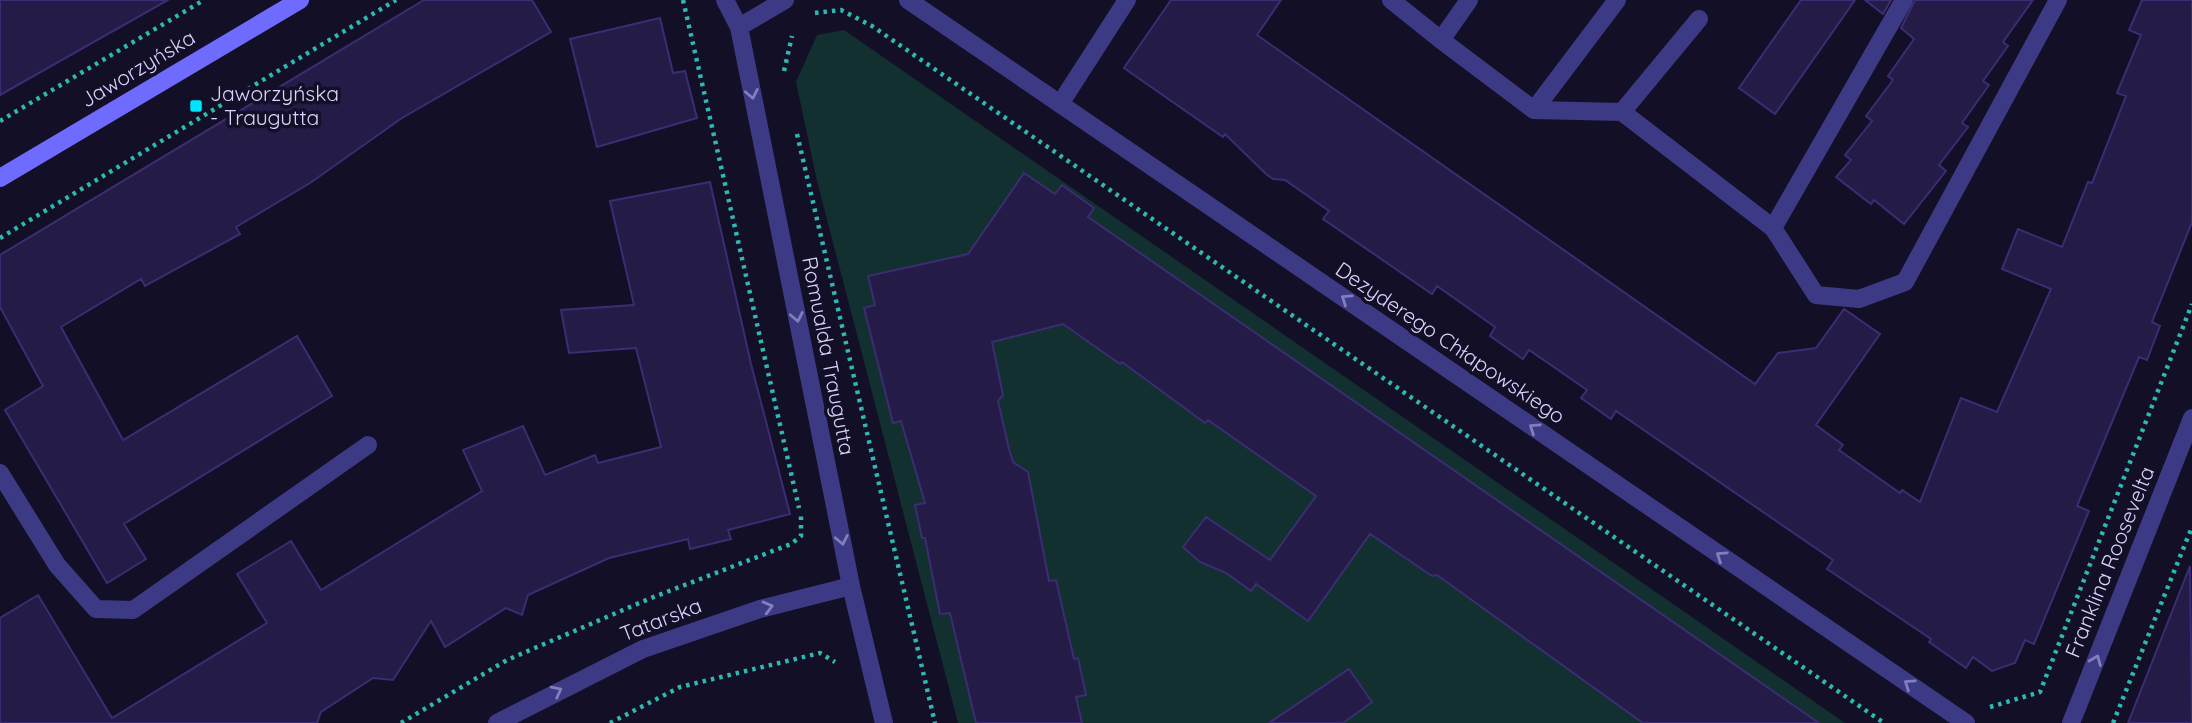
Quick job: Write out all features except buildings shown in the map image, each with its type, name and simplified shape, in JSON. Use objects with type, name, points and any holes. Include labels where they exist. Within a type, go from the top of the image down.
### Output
[{"type":"street","name":"Jaworzyńska","points":[[0,178],[300,0]]},
{"type":"street","name":"Romualda Traugutta","points":[[725,0],[739,27],[851,586],[884,723]]},
{"type":"street","points":[[739,27],[785,0]]},
{"type":"street","name":"Dezyderego Chłapowskiego","points":[[908,0],[1966,723]]},
{"type":"street","points":[[1060,104],[1127,0]]},
{"type":"street","points":[[1391,0],[1534,110],[1622,112],[1773,228],[1816,295],[1859,299],[1905,282],[2058,0]]},
{"type":"street","points":[[1441,40],[1469,0]]},
{"type":"street","points":[[1534,110],[1617,0]]},
{"type":"street","points":[[1773,228],[1904,0]]},
{"type":"street","points":[[1622,112],[1699,19]]},
{"type":"street","name":"Franklina Roosevelta","points":[[2071,723],[2192,418]]},
{"type":"street","points":[[0,473],[57,565],[96,609],[132,610],[368,445]]},
{"type":"street","name":"Tatarska","points":[[497,723],[643,649],[760,609],[851,586]]},
{"type":"path","points":[[0,121],[204,0]]},
{"type":"path","points":[[0,238],[396,0]]},
{"type":"path","points":[[401,723],[507,660],[651,598],[769,554],[801,536],[801,517],[683,0]]},
{"type":"path","points":[[810,16],[819,11],[841,10],[872,26],[1884,723]]},
{"type":"path","points":[[783,76],[785,56],[797,29]]},
{"type":"path","points":[[796,130],[936,723]]},
{"type":"path","points":[[1986,708],[2039,692],[2192,304]]},
{"type":"path","points":[[2113,723],[2192,527]]},
{"type":"path","points":[[610,723],[680,687],[820,653],[832,658],[839,668]]},
{"type":"green space","points":[[844,30],[1845,723],[958,723],[817,181],[796,82],[817,35]]},
{"type":"place","name":"Jaworzyńska - Traugutta","points":[[196,106]]}]
